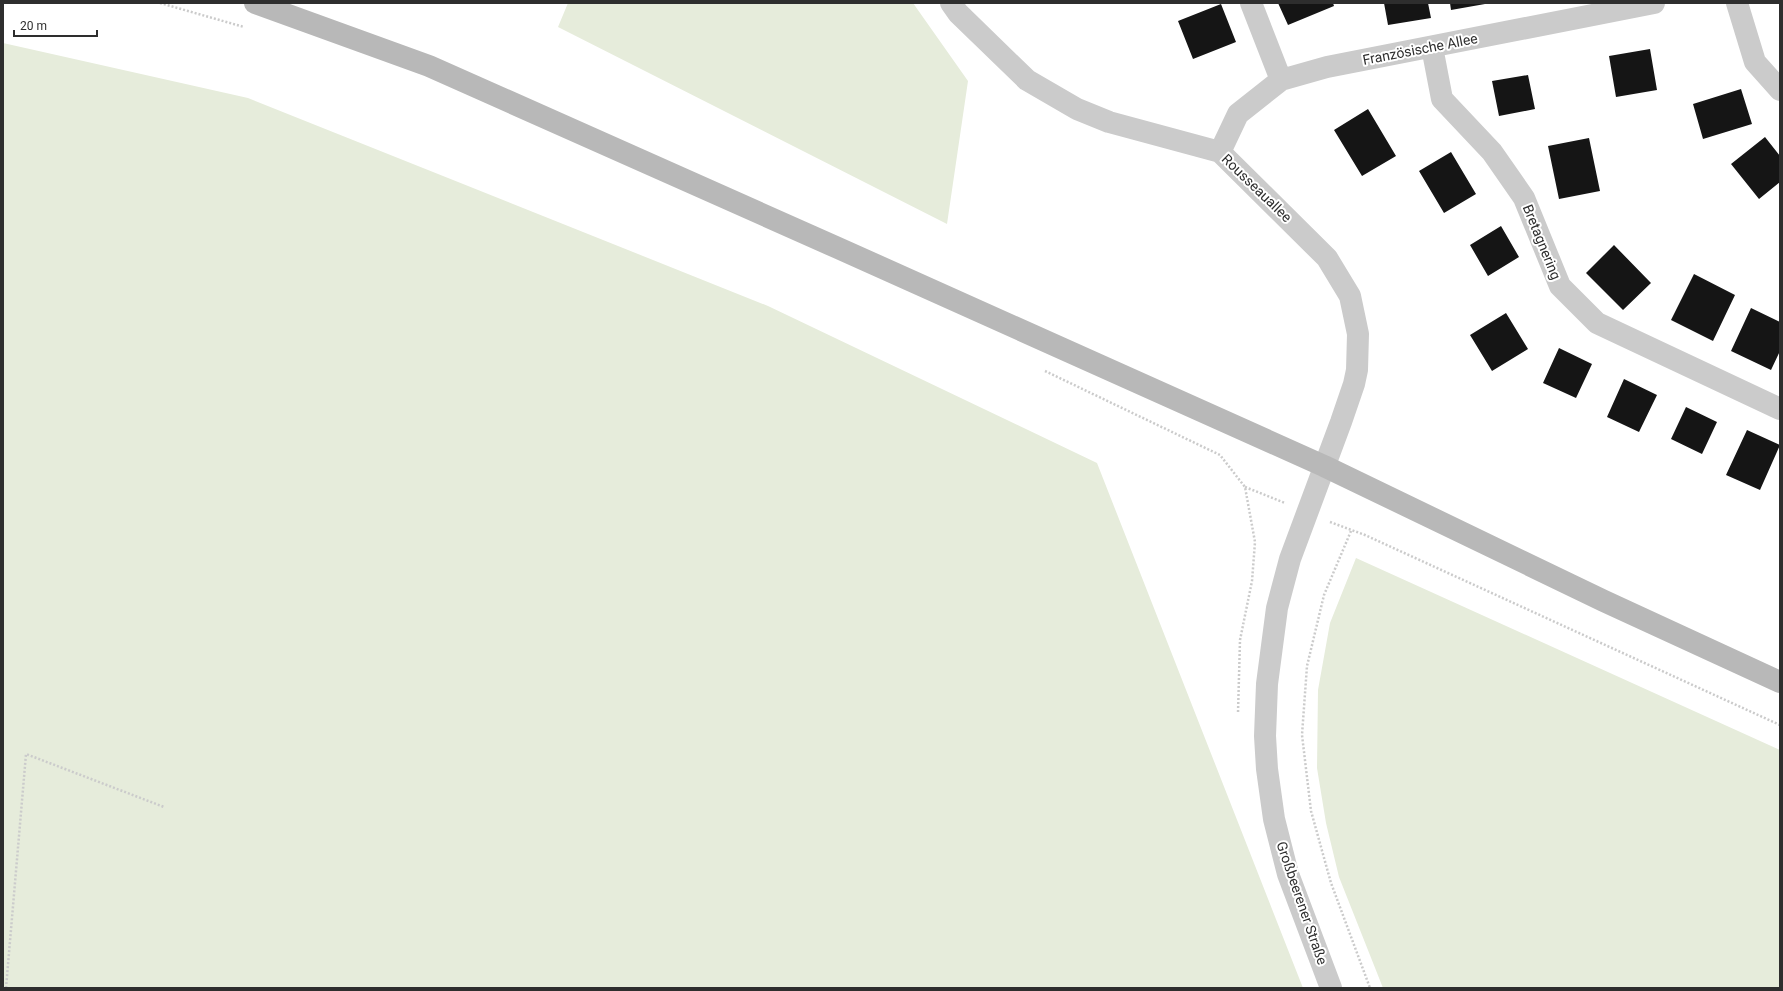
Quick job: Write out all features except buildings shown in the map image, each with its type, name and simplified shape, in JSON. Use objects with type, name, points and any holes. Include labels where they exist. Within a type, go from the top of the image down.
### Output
[{"type":"main road","points":[[255,3],[429,66],[1324,466],[1604,601],[1780,682]]},
{"type":"street","name":"Rousseauallee","points":[[951,3],[958,13],[1027,80],[1077,109],[1108,122],[1220,152],[1327,258],[1350,296],[1358,334],[1357,370],[1354,384],[1324,466]]},
{"type":"street","points":[[1251,3],[1281,80]]},
{"type":"street","name":"Französische Allee","points":[[1220,152],[1238,114],[1281,80],[1327,67],[1654,3]]},
{"type":"street","points":[[1737,3],[1755,62],[1780,90]]},
{"type":"street","name":"Bretagnering","points":[[1432,47],[1442,99],[1492,152],[1524,198],[1560,286],[1597,323],[1780,409]]},
{"type":"street","name":"Großbeerener Straße","points":[[1324,466],[1290,559],[1277,608],[1267,684],[1265,736],[1267,768],[1274,819],[1285,860],[1331,988]]},
{"type":"path","points":[[1220,455],[1245,487],[1307,512]]},
{"type":"path","points":[[1370,988],[1331,883],[1311,811],[1302,735],[1309,659],[1324,595],[1351,531],[1365,535],[1780,725]]},
{"type":"path","points":[[6,988],[26,754],[164,807]]},
{"type":"green space","points":[[568,3],[913,3],[968,81],[947,224],[558,27]]},
{"type":"green space","points":[[3,43],[248,98],[768,306],[1097,463],[1303,988],[3,988]]},
{"type":"green space","points":[[1356,558],[1780,750],[1780,988],[1383,988],[1339,877],[1326,823],[1317,768],[1318,690],[1330,623]]}]
